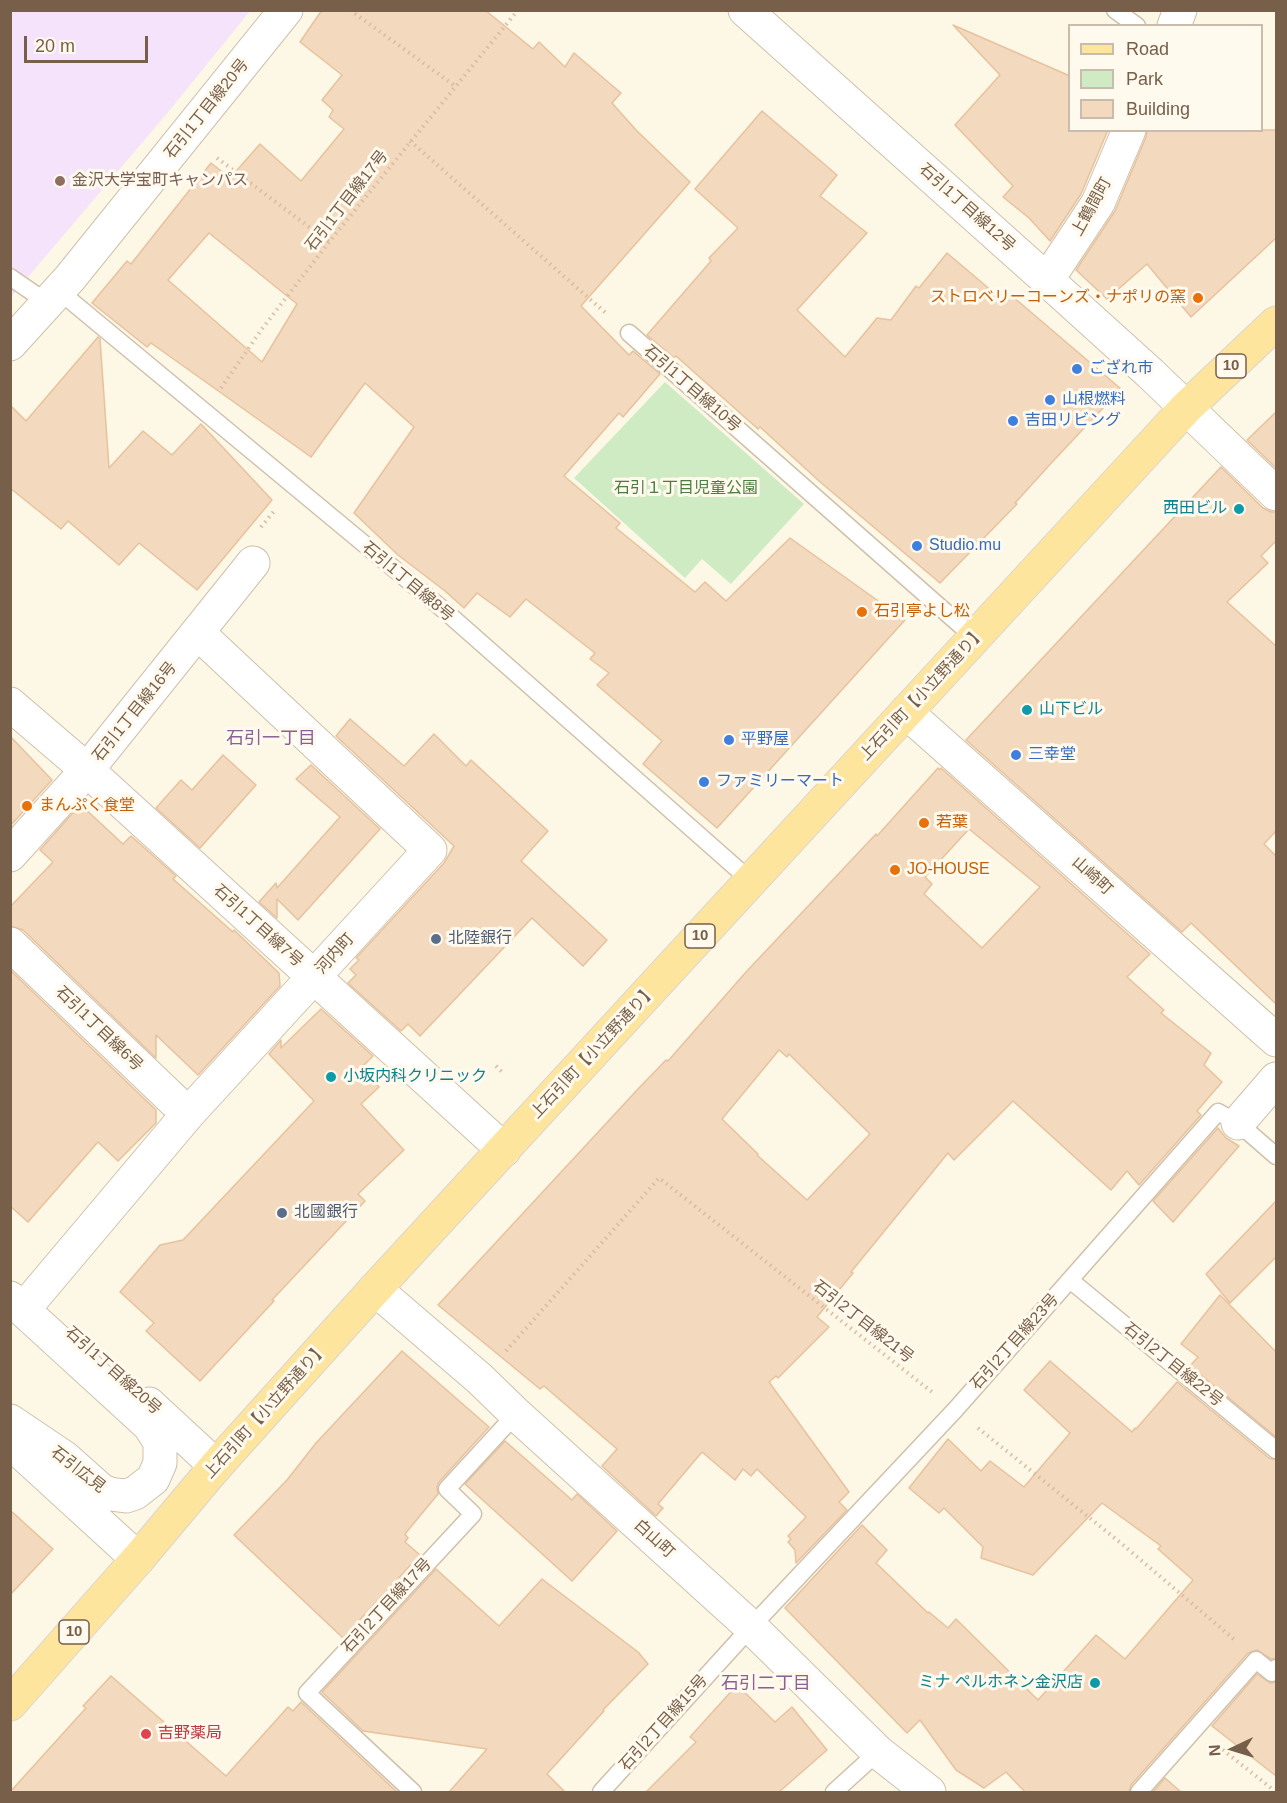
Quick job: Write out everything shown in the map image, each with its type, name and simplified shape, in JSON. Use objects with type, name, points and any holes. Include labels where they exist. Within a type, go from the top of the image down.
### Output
[{"type":"main road","name":"10","points":[[1186,408],[1276,323]]},
{"type":"main road","name":"上石引町【小立野通り】","points":[[10,1704],[138,1559],[216,1466],[375,1289],[1186,408]]},
{"type":"street","name":"石引1丁目線20号","points":[[10,344],[54,297],[286,10]]},
{"type":"street","name":"石引1丁目線12号","points":[[745,10],[1047,280],[1186,408]]},
{"type":"street","name":"上鶴間町","points":[[1047,280],[1098,203],[1128,132]]},
{"type":"street","points":[[1186,408],[1276,494]]},
{"type":"street","name":"石引1丁目線16号","points":[[10,855],[87,770],[252,563]]},
{"type":"street","name":"河内町","points":[[18,1291],[188,1114],[430,850],[198,633]]},
{"type":"street","name":"石引1丁目線7号","points":[[10,704],[87,770],[504,1150]]},
{"type":"street","name":"山崎町","points":[[906,712],[1276,1040]]},
{"type":"street","name":"石引1丁目線6号","points":[[10,944],[188,1114]]},
{"type":"street","points":[[1238,1123],[1276,1079]]},
{"type":"street","name":"白山町","points":[[375,1289],[480,1379],[751,1627],[878,1752],[929,1792]]},
{"type":"street","name":"石引1丁目線20号","points":[[18,1291],[216,1466]]},
{"type":"street","name":"石引広見","points":[[10,1421],[65,1458],[102,1491],[110,1494],[126,1496],[135,1493],[153,1479],[160,1463],[160,1442],[149,1425],[18,1291]]},
{"type":"street","points":[[10,1442],[138,1559]]},
{"type":"lane","points":[[1115,10],[1134,24]]},
{"type":"lane","name":"石引1丁目線8号","points":[[10,277],[54,297],[203,413],[445,611],[751,881]]},
{"type":"lane","name":"石引1丁目線10号","points":[[629,333],[975,638]]},
{"type":"lane","name":"石引2丁目線23号","points":[[751,1627],[955,1410],[1218,1112],[1238,1123]]},
{"type":"lane","points":[[1238,1123],[1276,1156]]},
{"type":"lane","name":"石引2丁目線22号","points":[[1070,1280],[1276,1450]]},
{"type":"lane","name":"石引2丁目線17号","points":[[413,1792],[307,1693],[473,1514],[447,1489],[516,1414]]},
{"type":"lane","name":"石引2丁目線15号","points":[[601,1792],[751,1627]]},
{"type":"lane","points":[[1140,1792],[1256,1660],[1272,1673],[1276,1668]]},
{"type":"lane","points":[[834,1792],[878,1752]]},
{"type":"path","points":[[350,10],[455,86]]},
{"type":"path","name":"石引1丁目線17号","points":[[203,413],[262,329],[329,242],[518,10]]},
{"type":"path","points":[[185,135],[329,242]]},
{"type":"path","name":"石引1丁目線10号","points":[[410,141],[629,333]]},
{"type":"path","points":[[496,1066],[502,1072]]},
{"type":"path","name":"石引2丁目線21号","points":[[480,1379],[659,1178],[1122,1544],[1256,1660]]},
{"type":"path","points":[[1196,1729],[1276,1792]]},
{"type":"shaded area","name":"金沢大学宝町キャンパス","points":[[11,11],[250,11],[169,111],[11,297]]},
{"type":"green space","name":"石引１丁目児童公園","points":[[665,382],[804,504],[731,584],[702,559],[685,578],[574,478]]},
{"type":"building","points":[[322,10],[485,10],[533,49],[539,42],[565,67],[574,53],[621,93],[612,103],[636,130],[690,182],[581,306],[629,355],[633,351],[660,374],[623,417],[619,413],[564,476],[620,523],[616,528],[695,592],[705,582],[726,601],[790,538],[905,620],[717,828],[643,764],[662,741],[597,685],[609,673],[590,659],[595,653],[526,599],[510,617],[477,593],[464,608],[398,555],[354,513],[414,427],[365,383],[311,457],[151,343],[147,347],[92,303],[127,261],[131,264],[211,163],[230,178],[260,144],[301,181],[344,129],[329,117],[333,110],[322,100],[342,75],[300,42]],"holes":[[[209,233],[297,304],[262,362],[168,280]]]},
{"type":"building","points":[[953,25],[1068,75],[1068,132],[1107,132],[1081,194],[1050,241],[1029,218],[1003,197],[1013,186],[955,125],[1000,75]]},
{"type":"building","points":[[762,111],[837,175],[820,196],[867,233],[797,310],[845,357],[877,318],[891,320],[916,286],[919,288],[947,253],[999,297],[1005,290],[1121,389],[1015,503],[1017,504],[940,583],[819,481],[760,427],[758,429],[676,356],[674,358],[647,335],[711,261],[709,258],[738,228],[695,189]]},
{"type":"building","points":[[1276,130],[1276,238],[1191,317],[1147,264],[1107,299],[1076,270],[1115,211],[1147,132]]},
{"type":"building","points":[[98,337],[100,339],[109,468],[143,431],[172,455],[201,424],[272,500],[197,590],[139,543],[119,565],[68,521],[61,529],[10,488],[10,405],[26,421]]},
{"type":"building","points":[[1276,412],[1276,468],[1247,440]]},
{"type":"building","points":[[1221,467],[1263,508],[1276,512],[1276,541],[1261,556],[1268,563],[1227,602],[1276,646],[1276,831],[1264,844],[1276,856],[1276,1004],[1191,923],[1182,932],[966,740]]},
{"type":"building","points":[[350,719],[404,766],[434,734],[466,766],[471,760],[548,831],[521,861],[607,940],[583,966],[532,918],[420,1036],[408,1024],[401,1031],[348,983],[356,975],[350,969],[359,960],[356,958],[444,863],[454,846],[336,736]]},
{"type":"building","name":"まんぷく食堂","points":[[10,736],[52,780],[11,825],[10,825]]},
{"type":"building","points":[[223,755],[256,785],[200,848],[156,808],[181,780],[192,790]]},
{"type":"building","points":[[311,765],[380,829],[298,920],[277,899],[277,918],[259,902],[276,883],[277,888],[340,817],[296,779]]},
{"type":"building","points":[[938,768],[940,770],[941,768],[1150,954],[1127,977],[1164,1010],[1161,1013],[1211,1053],[1204,1065],[1222,1082],[1197,1111],[1201,1115],[1139,1185],[1127,1171],[1111,1190],[1013,1101],[954,1160],[948,1153],[817,1317],[829,1327],[778,1378],[776,1376],[769,1382],[849,1492],[839,1502],[847,1510],[796,1563],[795,1550],[788,1542],[791,1539],[788,1536],[806,1517],[757,1469],[751,1476],[743,1469],[735,1480],[702,1452],[658,1504],[663,1508],[656,1516],[602,1466],[617,1449],[544,1386],[540,1389],[438,1305],[638,1089],[666,1060],[668,1061],[746,972],[876,834],[877,836]],"holes":[[[969,829],[1040,887],[982,948],[924,894],[932,884],[925,877]],[[779,1050],[787,1057],[789,1054],[870,1134],[807,1200],[757,1155],[722,1119]]]},
{"type":"building","points":[[82,806],[123,844],[131,836],[176,876],[173,879],[233,932],[234,930],[279,973],[280,986],[198,1075],[156,1035],[156,1058],[23,930],[10,926],[10,907],[53,862],[40,850],[78,807],[80,809]]},
{"type":"building","points":[[10,970],[156,1110],[156,1123],[118,1161],[98,1142],[28,1222],[10,1206]]},
{"type":"building","points":[[321,1009],[373,1056],[361,1068],[379,1087],[361,1104],[404,1150],[358,1194],[365,1201],[200,1381],[146,1331],[154,1323],[120,1292],[160,1245],[183,1240],[314,1101],[269,1054],[281,1040],[281,1048]]},
{"type":"building","points":[[1218,1128],[1226,1138],[1239,1146],[1173,1222],[1153,1201]]},
{"type":"building","points":[[1276,1201],[1276,1257],[1230,1303],[1206,1274]]},
{"type":"building","points":[[1220,1295],[1276,1352],[1276,1437],[1190,1366],[1198,1357],[1181,1344]]},
{"type":"building","points":[[402,1351],[489,1427],[439,1482],[438,1494],[405,1534],[408,1538],[405,1542],[420,1555],[343,1638],[234,1535],[287,1480],[316,1443]]},
{"type":"building","points":[[1050,1361],[1132,1432],[1177,1382],[1269,1458],[1276,1460],[1276,1658],[1271,1659],[1257,1650],[1248,1653],[1131,1785],[1129,1792],[1025,1792],[1006,1772],[984,1788],[956,1770],[920,1720],[907,1733],[785,1608],[862,1525],[887,1550],[876,1563],[928,1613],[948,1628],[956,1619],[1038,1700],[1096,1635],[1125,1659],[1193,1580],[1158,1549],[1161,1546],[1102,1503],[1033,1575],[981,1558],[983,1547],[944,1508],[939,1513],[909,1488],[948,1439],[981,1471],[990,1461],[1024,1487],[1070,1433],[1024,1390]]},
{"type":"building","points":[[505,1441],[572,1500],[577,1494],[617,1531],[572,1581],[465,1484]]},
{"type":"building","points":[[10,1510],[53,1549],[10,1595]]},
{"type":"building","points":[[436,1569],[499,1626],[542,1579],[638,1652],[648,1664],[603,1710],[547,1774],[565,1792],[449,1792],[487,1749],[363,1731],[322,1692]]},
{"type":"building","points":[[1257,1674],[1270,1683],[1276,1682],[1276,1776],[1212,1726]]},
{"type":"building","points":[[111,1676],[226,1776],[288,1707],[293,1711],[301,1702],[397,1792],[10,1792],[86,1708],[83,1706]]},
{"type":"building","points":[[737,1685],[775,1722],[792,1707],[827,1750],[779,1792],[646,1792],[696,1742],[690,1737]]},
{"type":"building","points":[[1165,1778],[1181,1792],[1153,1792]]},
{"type":"place","name":"金沢大学宝町キャンパス","points":[[60,181]]},
{"type":"place","name":"ストロベリーコーンズ・ナポリの窯","points":[[1198,298]]},
{"type":"place","name":"ござれ市","points":[[1077,369]]},
{"type":"place","name":"山根燃料","points":[[1050,400]]},
{"type":"place","name":"吉田リビング","points":[[1013,421]]},
{"type":"place","name":"西田ビル","points":[[1239,509]]},
{"type":"place","name":"Studio.mu","points":[[917,546]]},
{"type":"place","name":"石引亭よし松","points":[[862,612]]},
{"type":"place","name":"山下ビル","points":[[1027,710]]},
{"type":"place","name":"平野屋","points":[[729,740]]},
{"type":"place","name":"三幸堂","points":[[1016,755]]},
{"type":"place","name":"ファミリーマート","points":[[704,782]]},
{"type":"place","name":"まんぷく食堂","points":[[27,806]]},
{"type":"place","name":"若葉","points":[[924,823]]},
{"type":"place","name":"JO-HOUSE","points":[[895,870]]},
{"type":"place","name":"北陸銀行","points":[[436,939]]},
{"type":"place","name":"小坂内科クリニック","points":[[331,1077]]},
{"type":"place","name":"北國銀行","points":[[282,1213]]},
{"type":"place","name":"ミナ ペルホネン金沢店","points":[[1095,1683]]},
{"type":"place","name":"吉野薬局","points":[[146,1734]]},
{"type":"district","name":"石引一丁目","points":[[271,739]]},
{"type":"district","name":"石引二丁目","points":[[766,1684]]}]
